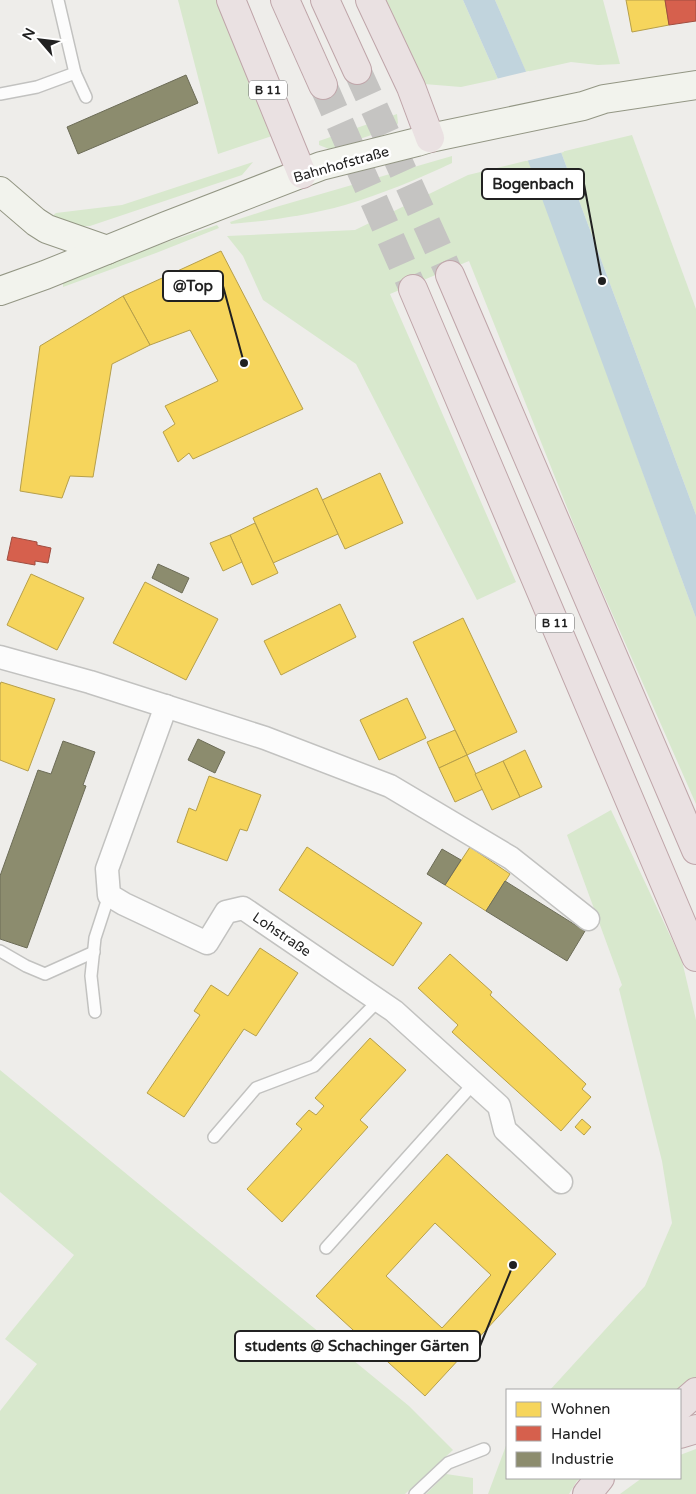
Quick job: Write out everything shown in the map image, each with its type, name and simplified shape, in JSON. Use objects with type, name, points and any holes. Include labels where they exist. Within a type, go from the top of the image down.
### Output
[{"type":"highway","name":"B 11","points":[[231,0],[302,174]]},
{"type":"highway","points":[[285,0],[323,85]]},
{"type":"highway","points":[[325,0],[357,70]]},
{"type":"highway","points":[[370,0],[411,87],[430,138]]},
{"type":"highway","name":"B 11","points":[[450,275],[696,850]]},
{"type":"highway","name":"B 11","points":[[413,289],[696,957]]},
{"type":"highway","points":[[681,1405],[696,1392]]},
{"type":"highway","points":[[681,1434],[696,1429]]},
{"type":"highway","points":[[587,1494],[599,1479]]},
{"type":"street","name":"Bahnhofstraße","points":[[0,291],[322,166],[430,138],[583,106],[604,99],[696,85]]},
{"type":"street","points":[[0,191],[47,229],[107,250]]},
{"type":"street","points":[[0,657],[54,671],[265,738],[390,786],[511,858],[588,919]]},
{"type":"street","points":[[109,895],[107,870],[166,706]]},
{"type":"street","name":"Lohstraße","points":[[109,895],[207,943],[226,912],[243,908],[394,1011],[499,1106],[505,1130],[561,1182]]},
{"type":"lane","points":[[58,0],[75,73],[86,97]]},
{"type":"lane","points":[[0,94],[37,87],[75,73]]},
{"type":"lane","points":[[94,1012],[91,976],[95,938],[109,895]]},
{"type":"lane","points":[[0,951],[26,966],[45,974],[94,952]]},
{"type":"lane","points":[[214,1137],[256,1088],[314,1066],[379,1000]]},
{"type":"lane","points":[[326,1248],[474,1083]]},
{"type":"lane","points":[[416,1494],[448,1463],[484,1449]]},
{"type":"green space","points":[[178,0],[219,0],[272,136],[218,154]]},
{"type":"green space","points":[[385,0],[463,0],[498,79],[461,87],[424,84]]},
{"type":"green space","points":[[495,0],[603,0],[620,64],[598,65],[571,62],[526,72]]},
{"type":"green space","points":[[397,114],[398,123],[396,127],[329,149],[319,145],[319,141]]},
{"type":"green space","points":[[632,135],[696,309],[696,515],[561,152]]},
{"type":"green space","points":[[452,156],[452,163],[439,169],[386,191],[345,205],[274,219],[231,224],[230,222],[276,207]]},
{"type":"green space","points":[[529,160],[696,618],[696,804],[582,545],[469,261],[390,294],[516,582],[477,600],[356,364],[263,300],[243,256],[227,236],[355,230],[468,175]]},
{"type":"green space","points":[[253,162],[242,175],[90,226],[61,227],[46,221],[56,213],[122,205]]},
{"type":"green space","points":[[217,225],[219,228],[63,287],[63,274],[85,270]]},
{"type":"green space","points":[[611,810],[682,961],[696,1020],[696,1380],[681,1389],[551,1389],[645,1286],[672,1223],[662,1161],[619,989],[622,985],[567,835]]},
{"type":"green space","points":[[0,1070],[409,1406],[453,1450],[405,1494],[0,1494],[0,1411],[37,1364],[5,1339],[74,1255],[0,1192]]},
{"type":"green space","points":[[506,1446],[506,1479],[580,1479],[569,1494],[488,1494]]},
{"type":"green space","points":[[696,1449],[696,1494],[620,1494],[641,1479],[681,1479],[681,1455]]},
{"type":"green space","points":[[446,1474],[473,1478],[473,1494],[426,1494]]},
{"type":"water","points":[[463,0],[495,0],[561,152],[696,515],[696,618],[498,79]]},
{"type":"pier","points":[[529,71],[564,152],[526,161],[496,79]]},
{"type":"building: Wohnen","points":[[626,0],[665,0],[669,25],[632,32]]},
{"type":"building: Wohnen","points":[[221,251],[303,409],[193,459],[189,453],[178,462],[163,432],[175,424],[165,406],[218,381],[190,330],[150,345],[123,296]]},
{"type":"building: Wohnen","points":[[123,296],[150,345],[112,364],[93,477],[70,476],[62,498],[20,491],[40,346]]},
{"type":"building: Wohnen","points":[[380,473],[403,523],[345,549],[322,500]]},
{"type":"building: Wohnen","points":[[317,488],[338,534],[273,563],[253,518]]},
{"type":"building: Wohnen","points":[[255,523],[278,573],[252,585],[230,535]]},
{"type":"building: Wohnen","points":[[230,535],[242,562],[223,571],[210,543]]},
{"type":"building: Wohnen","points":[[31,574],[84,598],[57,650],[7,625]]},
{"type":"building: Wohnen","points":[[145,582],[218,619],[186,680],[113,643]]},
{"type":"building: Wohnen","points":[[340,604],[356,637],[281,675],[264,641]]},
{"type":"building: Wohnen","points":[[463,618],[517,732],[467,755],[413,642]]},
{"type":"building: Wohnen","points":[[1,682],[55,699],[28,771],[0,760]]},
{"type":"building: Wohnen","points":[[407,698],[426,738],[379,760],[360,720]]},
{"type":"building: Wohnen","points":[[455,730],[467,755],[439,768],[427,742]]},
{"type":"building: Wohnen","points":[[525,750],[542,787],[520,797],[503,761]]},
{"type":"building: Wohnen","points":[[467,755],[483,789],[455,802],[439,768]]},
{"type":"building: Wohnen","points":[[503,761],[520,797],[492,810],[475,774]]},
{"type":"building: Wohnen","points":[[209,776],[261,795],[247,831],[240,829],[227,861],[177,842],[189,808],[196,811]]},
{"type":"building: Wohnen","points":[[307,847],[422,923],[393,966],[279,890]]},
{"type":"building: Wohnen","points":[[470,847],[510,874],[486,911],[445,885]]},
{"type":"building: Wohnen","points":[[260,948],[298,973],[256,1036],[244,1029],[184,1117],[147,1093],[200,1015],[194,1011],[211,985],[228,996]]},
{"type":"building: Wohnen","points":[[450,954],[492,992],[490,995],[586,1084],[582,1089],[591,1097],[561,1131],[452,1032],[458,1025],[418,988]]},
{"type":"building: Wohnen","points":[[370,1038],[406,1070],[360,1120],[368,1127],[282,1222],[247,1189],[302,1129],[296,1124],[309,1110],[316,1115],[324,1106],[315,1098]]},
{"type":"building: Wohnen","points":[[582,1119],[591,1127],[584,1135],[575,1127]]},
{"type":"building: Wohnen","points":[[447,1154],[556,1254],[425,1396],[316,1296]],"holes":[[[435,1223],[491,1275],[442,1328],[386,1276]]]},
{"type":"building: Handel","points":[[665,0],[696,0],[696,21],[669,25]]},
{"type":"building: Handel","points":[[12,537],[37,542],[37,545],[51,548],[48,563],[35,561],[35,565],[7,560]]},
{"type":"building: Industrie","points":[[186,75],[198,103],[78,154],[67,127]]},
{"type":"building: Industrie","points":[[158,564],[189,578],[182,593],[152,578]]},
{"type":"building: Industrie","points":[[198,739],[225,752],[215,773],[188,760]]},
{"type":"building: Industrie","points":[[63,741],[95,752],[83,785],[86,786],[27,948],[0,939],[0,876],[38,770],[51,774]]},
{"type":"building: Industrie","points":[[442,849],[461,860],[445,885],[427,874]]},
{"type":"building: Industrie","points":[[505,881],[585,931],[567,961],[486,911]]},
{"type":"tunnel","points":[[357,70],[450,275]]},
{"type":"tunnel","points":[[323,85],[413,289]]},
{"type":"place","name":"Bogenbach","points":[[602,281]]},
{"type":"place","name":"@Top","points":[[244,363]]},
{"type":"place","name":"students @ Schachinger Gärten","points":[[513,1265]]}]
